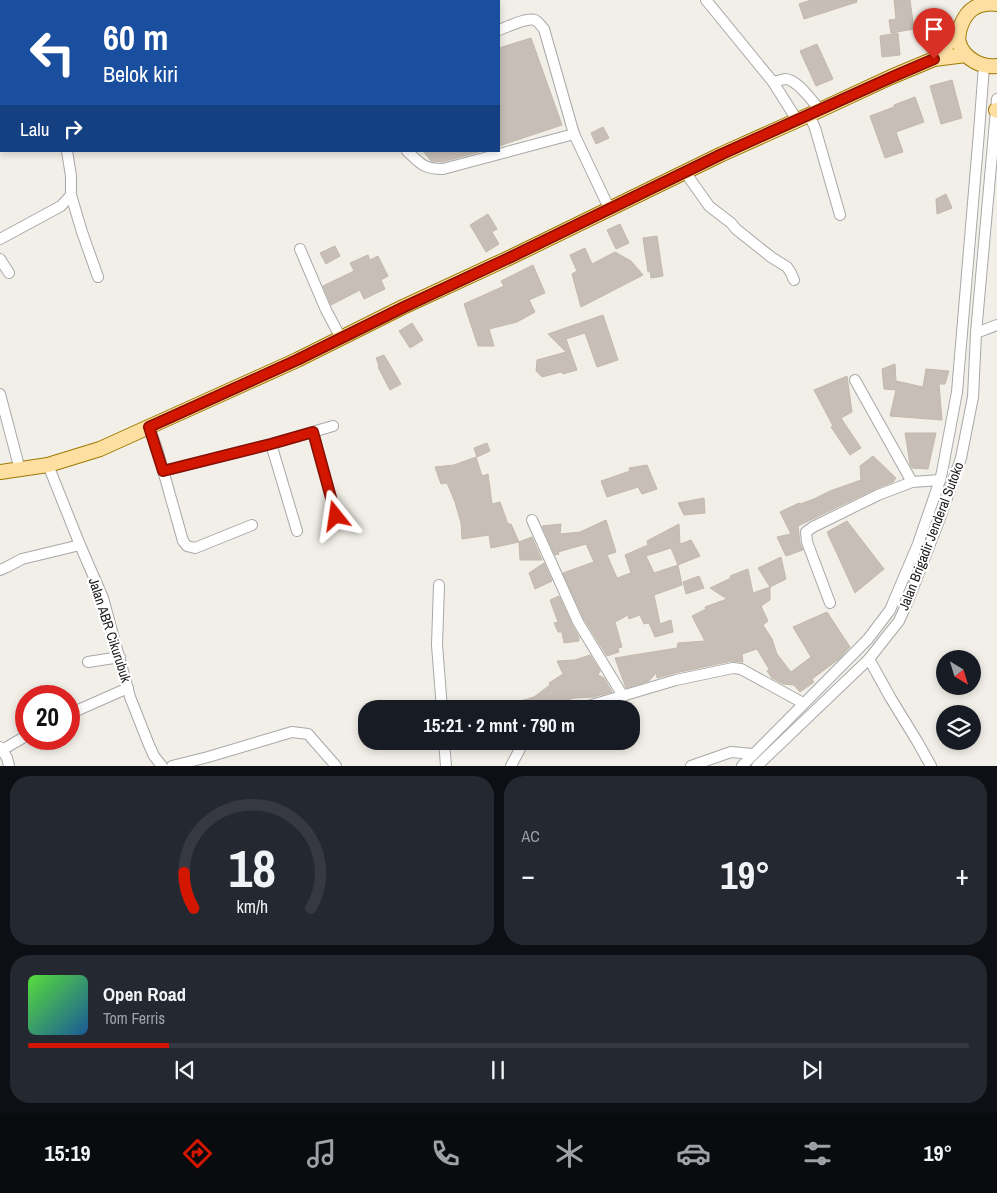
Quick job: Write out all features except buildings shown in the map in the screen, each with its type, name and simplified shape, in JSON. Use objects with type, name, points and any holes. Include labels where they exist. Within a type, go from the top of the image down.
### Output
[{"type":"main road","points":[[990,66],[974,62],[966,54],[959,43],[959,32],[972,4],[992,2]]},
{"type":"main road","points":[[934,59],[959,32]]},
{"type":"main road","points":[[0,472],[48,465],[100,449],[288,364],[722,154],[934,59],[966,54]]},
{"type":"street","points":[[706,0],[773,82],[809,115]]},
{"type":"street","points":[[500,30],[528,20],[534,20],[544,30],[574,134],[609,208]]},
{"type":"street","points":[[742,766],[868,639],[890,610],[918,544],[940,480],[957,392],[979,132],[990,66]]},
{"type":"street","points":[[773,82],[786,79],[794,82],[816,128],[840,215]]},
{"type":"street","name":"Jalan Brigadir Jenderal Sutoko","points":[[757,766],[869,658],[898,621],[908,601],[940,518],[961,458],[973,397],[976,333],[997,107]]},
{"type":"street","points":[[408,152],[422,165],[432,169],[443,168],[574,134]]},
{"type":"street","points":[[67,152],[71,176],[71,196],[98,277]]},
{"type":"street","points":[[685,172],[709,206],[771,258],[787,267],[794,280]]},
{"type":"street","points":[[0,239],[61,206],[71,196]]},
{"type":"street","points":[[300,249],[326,310],[341,338]]},
{"type":"street","points":[[0,260],[9,274]]},
{"type":"street","points":[[976,333],[997,326]]},
{"type":"street","points":[[855,380],[912,482]]},
{"type":"street","points":[[957,392],[973,397]]},
{"type":"street","points":[[0,394],[20,470]]},
{"type":"street","points":[[163,471],[271,444],[333,426]]},
{"type":"street","points":[[149,427],[183,541],[187,546],[195,548],[252,525]]},
{"type":"street","points":[[313,432],[336,516]]},
{"type":"street","points":[[271,444],[297,531]]},
{"type":"street","name":"Jalan ABR Cikurubuk","points":[[48,465],[103,598],[130,697],[148,744],[162,766]]},
{"type":"street","points":[[830,603],[807,542],[806,532],[814,526],[878,495],[912,482],[940,480]]},
{"type":"street","points":[[532,520],[578,622],[623,696]]},
{"type":"street","points":[[918,544],[928,548]]},
{"type":"street","points":[[0,570],[22,559],[80,545]]},
{"type":"street","points":[[439,585],[437,645],[441,700]]},
{"type":"street","points":[[88,662],[120,656]]},
{"type":"street","points":[[869,658],[931,766]]},
{"type":"street","points":[[609,700],[676,680],[733,668],[741,669],[803,703]]},
{"type":"street","points":[[80,709],[128,688]]},
{"type":"street","points":[[172,766],[292,732],[308,734],[336,766]]},
{"type":"street","points":[[9,766],[1,748],[15,741]]},
{"type":"street","points":[[763,743],[772,751]]},
{"type":"street","points":[[445,750],[446,766]]},
{"type":"street","points":[[511,766],[519,750]]},
{"type":"street","points":[[691,766],[730,752],[753,754]]},
{"type":"route","points":[[336,516],[313,432],[163,471],[149,427],[297,360],[722,154],[934,59]]}]
